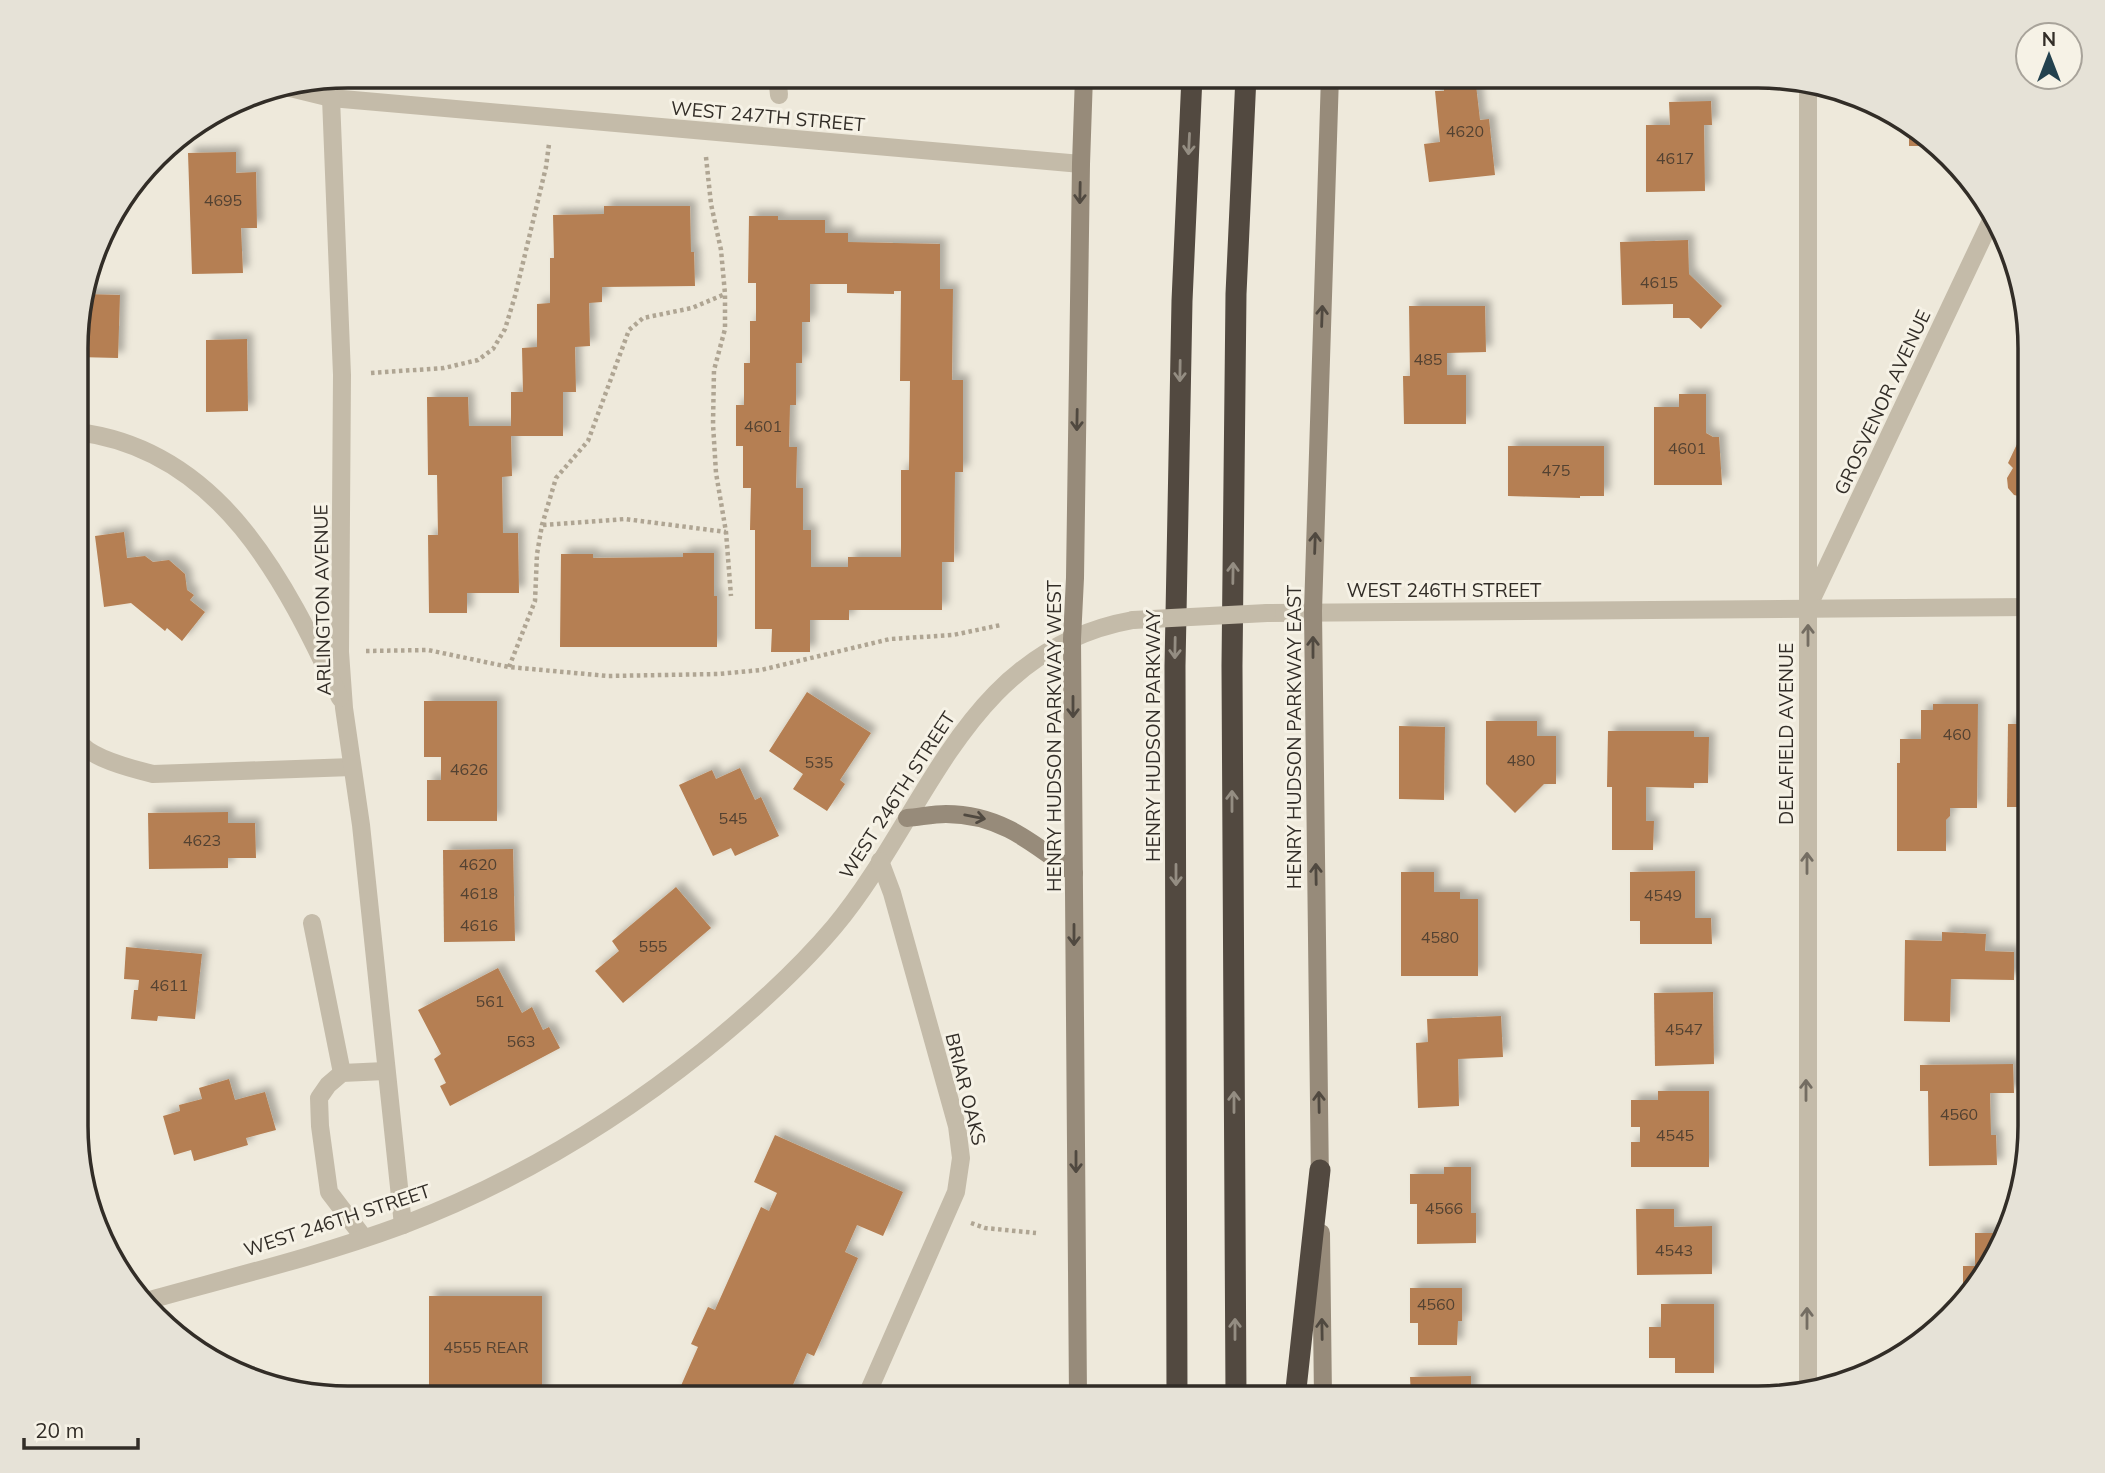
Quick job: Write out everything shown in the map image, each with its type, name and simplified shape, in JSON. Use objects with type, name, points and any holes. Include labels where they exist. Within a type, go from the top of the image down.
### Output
[{"type":"highway","name":"HENRY HUDSON PARKWAY","points":[[1177,1386],[1175,666],[1182,301],[1191,88]]},
{"type":"highway","points":[[1236,1386],[1232,666],[1237,294],[1246,88]]},
{"type":"highway","points":[[1296,1386],[1320,1170]]},
{"type":"main road","name":"HENRY HUDSON PARKWAY WEST","points":[[1078,1386],[1072,639],[1084,88]]},
{"type":"main road","name":"HENRY HUDSON PARKWAY EAST","points":[[1323,1386],[1313,611],[1331,88]]},
{"type":"main road","points":[[907,818],[945,814],[975,816],[1003,824],[1029,839],[1074,873]]},
{"type":"street","points":[[778,88],[779,95]]},
{"type":"street","name":"WEST 247TH STREET","points":[[303,91],[331,98],[1081,164]]},
{"type":"street","name":"DELAFIELD AVENUE","points":[[1808,92],[1808,1381]]},
{"type":"street","name":"ARLINGTON AVENUE","points":[[331,98],[342,375],[340,652],[344,708],[361,825],[403,1224]]},
{"type":"street","name":"GROSVENOR AVENUE","points":[[1808,608],[1988,227]]},
{"type":"street","points":[[88,433],[142,449],[189,478],[228,509],[269,562],[309,632],[344,708]]},
{"type":"street","name":"WEST 246TH STREET","points":[[154,1299],[364,1238],[403,1224],[467,1198],[520,1172],[625,1108],[685,1065],[776,988],[835,926],[880,862],[942,759],[969,721],[1027,665],[1072,639],[1104,625],[1133,620],[1313,611],[2018,607]]},
{"type":"street","points":[[88,751],[126,767],[153,774],[352,767]]},
{"type":"street","name":"BRIAR OAKS","points":[[871,1386],[956,1192],[961,1158],[957,1126],[892,893],[880,862]]},
{"type":"street","points":[[312,923],[342,1073]]},
{"type":"street","points":[[364,1238],[329,1192],[319,1098],[328,1085],[342,1073],[385,1071]]},
{"type":"path","points":[[342,375],[444,368],[478,360],[493,349],[505,330],[515,296],[546,167],[552,118]]},
{"type":"path","points":[[707,132],[706,163],[721,250],[725,294],[725,330],[714,370],[713,424],[716,473],[726,532],[731,596]]},
{"type":"path","points":[[509,667],[535,601],[537,554],[542,525],[556,478],[588,441],[629,330],[643,318],[692,308],[725,294]]},
{"type":"path","points":[[542,525],[625,519],[726,532]]},
{"type":"path","points":[[340,652],[428,650],[509,667],[608,676],[718,674],[761,670],[890,639],[953,635],[1000,625]]},
{"type":"path","points":[[946,1215],[985,1228],[1036,1233]]},
{"type":"building","points":[[1444,88],[1476,88],[1480,120],[1489,119],[1495,175],[1429,182],[1424,144],[1440,142],[1435,91],[1444,91]]},
{"type":"building","points":[[1711,101],[1712,125],[1704,125],[1705,191],[1646,192],[1646,125],[1670,125],[1669,102]]},
{"type":"building","points":[[1909,136],[1922,146],[1909,146]]},
{"type":"building","points":[[236,152],[236,173],[256,172],[257,228],[241,228],[243,273],[192,274],[188,153]]},
{"type":"building","points":[[604,206],[690,206],[695,286],[602,287],[602,302],[589,303],[590,346],[575,347],[576,392],[563,392],[563,436],[511,436],[512,476],[502,477],[503,533],[518,533],[519,593],[467,593],[467,613],[429,613],[428,535],[438,535],[437,475],[428,475],[427,397],[468,397],[469,426],[511,426],[511,392],[523,392],[522,348],[537,347],[537,304],[550,303],[550,258],[554,258],[553,215],[604,214]]},
{"type":"building","points":[[749,216],[778,216],[778,220],[825,220],[825,233],[848,233],[848,242],[940,244],[940,289],[953,289],[952,380],[963,380],[963,472],[955,472],[954,562],[942,562],[942,610],[849,610],[849,620],[810,620],[810,652],[771,652],[772,629],[755,629],[755,530],[750,530],[751,488],[743,488],[743,446],[736,446],[736,405],[744,405],[744,363],[750,363],[750,321],[756,321],[756,283],[748,283]],"holes":[[[810,284],[847,284],[847,293],[894,294],[894,291],[901,291],[900,381],[910,381],[909,470],[901,470],[901,557],[848,557],[848,567],[811,567],[811,530],[803,530],[803,488],[796,488],[797,447],[789,447],[790,405],[796,405],[796,363],[802,363],[802,322],[810,322]]]},
{"type":"building","points":[[1688,240],[1689,274],[1722,306],[1701,329],[1689,318],[1673,318],[1673,304],[1622,305],[1620,242]]},
{"type":"building","points":[[92,294],[120,295],[118,358],[88,357]]},
{"type":"building","points":[[1409,306],[1485,306],[1486,352],[1447,353],[1447,375],[1466,375],[1466,424],[1404,424],[1403,376],[1410,376]]},
{"type":"building","points":[[247,339],[248,411],[206,412],[206,340]]},
{"type":"building","points":[[1679,394],[1706,394],[1706,433],[1719,437],[1722,485],[1654,485],[1654,407],[1679,407]]},
{"type":"building","points":[[2018,442],[2018,496],[2008,488],[2007,478],[2013,468],[2008,463]]},
{"type":"building","points":[[1508,446],[1604,446],[1604,496],[1508,496]]},
{"type":"building","points":[[124,532],[127,558],[145,556],[153,562],[169,560],[185,574],[187,590],[194,595],[190,600],[205,612],[182,641],[167,628],[165,631],[131,603],[104,607],[95,536]]},
{"type":"building","points":[[683,553],[714,553],[717,647],[560,647],[561,554],[593,554],[593,558],[683,557]]},
{"type":"building","points":[[807,692],[871,733],[840,780],[845,784],[827,811],[793,789],[803,774],[769,751]]},
{"type":"building","points":[[424,701],[497,701],[497,821],[427,821],[427,780],[441,780],[441,757],[424,757]]},
{"type":"building","points":[[1933,704],[1978,704],[1977,808],[1950,808],[1950,816],[1946,820],[1946,851],[1897,851],[1897,763],[1900,763],[1900,739],[1921,739],[1921,710],[1933,710]]},
{"type":"building","points":[[1486,721],[1537,721],[1537,736],[1556,736],[1556,784],[1544,784],[1515,813],[1486,784]]},
{"type":"building","points":[[2008,724],[2018,724],[2018,807],[2007,807]]},
{"type":"building","points":[[1399,726],[1445,727],[1444,800],[1399,799]]},
{"type":"building","points":[[1608,731],[1694,731],[1694,737],[1709,737],[1708,783],[1694,783],[1694,788],[1646,787],[1646,821],[1654,821],[1653,850],[1612,850],[1612,787],[1607,787]]},
{"type":"building","points":[[740,768],[755,800],[761,797],[779,836],[735,856],[731,848],[713,856],[679,785],[712,770],[716,779]]},
{"type":"building","points":[[228,812],[228,823],[255,823],[256,858],[228,858],[228,868],[149,869],[148,813]]},
{"type":"building","points":[[513,849],[515,941],[444,942],[443,850]]},
{"type":"building","points":[[1695,871],[1695,918],[1711,918],[1712,944],[1640,944],[1640,921],[1630,921],[1630,872]]},
{"type":"building","points":[[1401,872],[1434,872],[1434,892],[1460,892],[1460,899],[1478,899],[1478,976],[1401,976]]},
{"type":"building","points":[[676,887],[711,928],[623,1003],[595,971],[619,951],[612,941]]},
{"type":"building","points":[[1942,932],[1986,934],[1985,951],[2014,952],[2014,980],[1951,979],[1950,1022],[1904,1021],[1905,940],[1942,941]]},
{"type":"building","points":[[126,947],[202,954],[195,1019],[158,1016],[157,1021],[131,1019],[134,990],[138,990],[139,980],[124,979]]},
{"type":"building","points":[[498,968],[522,1013],[532,1007],[543,1030],[549,1027],[560,1048],[450,1106],[440,1086],[446,1083],[434,1059],[441,1054],[418,1010]]},
{"type":"building","points":[[1713,992],[1714,1064],[1655,1066],[1654,993]]},
{"type":"building","points":[[1501,1016],[1503,1057],[1458,1059],[1459,1106],[1418,1108],[1416,1043],[1428,1042],[1427,1019]]},
{"type":"building","points":[[2013,1064],[2014,1093],[1990,1093],[1991,1135],[1996,1135],[1997,1165],[1929,1166],[1928,1091],[1920,1091],[1920,1065]]},
{"type":"building","points":[[229,1079],[235,1100],[265,1092],[276,1130],[246,1138],[248,1145],[194,1161],[191,1150],[174,1155],[163,1116],[180,1111],[179,1105],[202,1099],[199,1088]]},
{"type":"building","points":[[1658,1091],[1709,1091],[1709,1167],[1631,1167],[1631,1142],[1640,1142],[1640,1127],[1631,1127],[1631,1100],[1658,1100]]},
{"type":"building","points":[[775,1135],[903,1192],[883,1236],[857,1225],[845,1252],[858,1258],[814,1356],[807,1353],[792,1386],[681,1386],[698,1347],[691,1344],[708,1307],[715,1310],[761,1207],[769,1211],[777,1193],[754,1182]]},
{"type":"building","points":[[1444,1167],[1471,1167],[1471,1213],[1476,1213],[1476,1243],[1417,1244],[1417,1204],[1410,1204],[1410,1174],[1444,1174]]},
{"type":"building","points":[[1636,1209],[1674,1209],[1674,1227],[1712,1226],[1712,1274],[1637,1275]]},
{"type":"building","points":[[1975,1233],[1994,1233],[1983,1256],[1963,1285],[1963,1266],[1975,1266]]},
{"type":"building","points":[[1410,1288],[1462,1288],[1462,1321],[1458,1321],[1457,1345],[1418,1345],[1418,1323],[1410,1323]]},
{"type":"building","points":[[429,1296],[542,1296],[542,1386],[429,1386]]},
{"type":"building","points":[[1661,1304],[1714,1304],[1714,1373],[1675,1373],[1675,1358],[1649,1358],[1649,1327],[1661,1327]]},
{"type":"building","points":[[1471,1376],[1471,1386],[1410,1386],[1410,1377]]}]
